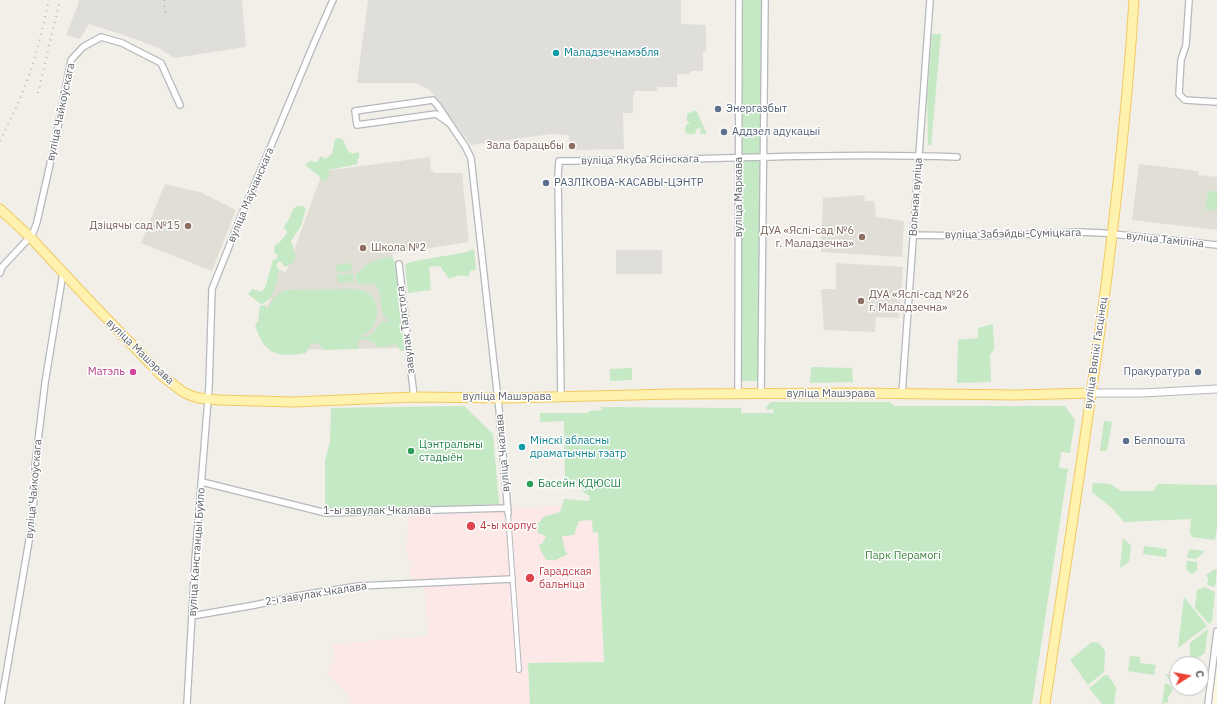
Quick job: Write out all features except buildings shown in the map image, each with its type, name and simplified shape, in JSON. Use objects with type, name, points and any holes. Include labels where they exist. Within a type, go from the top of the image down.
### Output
[{"type":"main road","name":"вуліца Вялікі Гасцінец","points":[[1045,704],[1091,393],[1121,163],[1134,0]]},
{"type":"main road","name":"вуліца Машэрава","points":[[2,213],[30,237],[161,374],[183,392],[192,396],[208,399],[293,402],[414,397],[498,398],[761,393],[1016,395],[1091,393]]},
{"type":"street","name":"вуліца Маўчанскага","points":[[208,399],[212,289],[244,209],[333,0]]},
{"type":"street","name":"вуліца Маркава","points":[[738,394],[739,0]]},
{"type":"street","points":[[761,393],[765,0]]},
{"type":"street","name":"Вольная вуліца","points":[[902,394],[930,0]]},
{"type":"street","points":[[1189,0],[1186,45],[1181,60],[1179,94],[1185,100],[1217,102]]},
{"type":"street","name":"вуліца Чайкоўскага","points":[[30,237],[33,233],[40,207],[55,142],[71,60],[83,47],[100,37],[122,43],[161,63],[180,105]]},
{"type":"street","name":"вуліца Чкалава","points":[[450,123],[436,114],[358,125],[355,111],[433,100],[450,123],[471,158],[498,398],[508,511],[519,670]]},
{"type":"street","name":"вуліца Якуба Ясінскага","points":[[561,397],[559,161],[764,157],[957,157]]},
{"type":"street","name":"вуліца Забэйды-Суміцкага","points":[[913,235],[970,236],[1079,232],[1112,234]]},
{"type":"street","name":"вуліца Таміліна","points":[[1112,234],[1217,245]]},
{"type":"street","points":[[0,273],[2,267],[30,237]]},
{"type":"street","name":"завулак Талстога","points":[[398,264],[414,397]]},
{"type":"street","name":"вуліца Чайкоўскага","points":[[1,704],[31,529],[35,488],[35,466],[45,383],[63,273]]},
{"type":"street","points":[[1091,393],[1142,393],[1217,389]]},
{"type":"street","name":"вуліца Канстанцыі Буйло","points":[[187,704],[208,399]]},
{"type":"street","name":"1-ы завулак Чкалава","points":[[202,482],[326,513],[508,511]]},
{"type":"street","name":"2-і завулак Чкалава","points":[[192,616],[302,595],[359,586],[512,579]]},
{"type":"street","points":[[1208,704],[1217,631]]},
{"type":"shaded area","points":[[79,0],[242,0],[246,47],[174,58],[159,48],[89,24],[80,39],[66,35]]},
{"type":"shaded area","points":[[368,0],[681,0],[681,24],[706,25],[706,51],[703,52],[703,71],[692,71],[688,74],[677,74],[677,87],[657,87],[657,91],[635,91],[633,98],[633,113],[623,113],[624,149],[570,150],[569,135],[552,134],[471,145],[430,90],[415,83],[357,83]]},
{"type":"shaded area","name":"Школа №2","points":[[430,157],[431,170],[435,173],[462,173],[469,242],[392,254],[402,348],[284,350],[264,316],[279,270],[286,272],[323,171]]},
{"type":"shaded area","points":[[1139,164],[1199,171],[1198,175],[1217,177],[1217,230],[1132,220]]},
{"type":"shaded area","name":"Дзіцячы сад №15","points":[[165,184],[200,192],[236,210],[212,271],[141,243]]},
{"type":"shaded area","name":"ДУА «Яслі-сад №6 г. Маладзечна»","points":[[864,195],[865,201],[874,201],[876,217],[904,221],[902,257],[821,252],[823,198]]},
{"type":"shaded area","points":[[616,250],[662,250],[662,274],[616,274]]},
{"type":"shaded area","name":"ДУА «Яслі-сад №26 г. Маладзечна»","points":[[836,263],[903,267],[899,318],[876,317],[875,332],[824,330],[821,289],[836,289]]},
{"type":"shaded area","points":[[596,504],[604,661],[527,663],[530,704],[351,704],[347,692],[327,675],[335,655],[333,644],[428,636],[424,579],[412,580],[409,575],[412,565],[406,553],[409,515],[514,511],[514,508]]},
{"type":"shaded area","points":[[1217,649],[1217,704],[1211,704]]},
{"type":"green space","points":[[742,0],[762,0],[758,381],[742,381]]},
{"type":"green space","points":[[932,34],[941,34],[931,145],[928,145],[927,96]]},
{"type":"green space","points":[[696,110],[707,134],[700,134],[701,129],[698,128],[695,134],[688,134],[685,131],[686,125],[690,123],[687,121],[687,114]]},
{"type":"green space","points":[[339,138],[343,140],[350,153],[359,152],[359,157],[357,160],[358,164],[328,170],[330,175],[326,181],[323,182],[318,175],[305,165],[310,161],[317,162],[321,156],[325,159],[332,154],[335,139]]},
{"type":"green space","points":[[1208,191],[1217,192],[1217,211],[1205,209]]},
{"type":"green space","points":[[297,206],[303,206],[306,209],[301,226],[291,241],[296,257],[292,263],[285,267],[278,261],[276,267],[279,269],[274,290],[269,299],[261,304],[248,294],[252,289],[262,292],[266,285],[273,260],[277,259],[278,255],[274,253],[275,245],[280,242],[287,233],[286,229],[283,229],[293,210]]},
{"type":"green space","points":[[474,249],[476,270],[470,271],[468,277],[458,276],[449,279],[440,266],[429,267],[431,290],[408,293],[405,265],[410,262],[467,252]]},
{"type":"green space","points":[[391,257],[393,258],[396,266],[402,313],[401,321],[404,327],[406,351],[401,351],[396,344],[384,347],[375,347],[375,343],[367,339],[359,340],[358,349],[324,350],[318,343],[311,344],[306,353],[287,355],[273,352],[263,343],[255,325],[258,321],[260,306],[266,305],[267,311],[274,298],[285,290],[354,289],[364,291],[375,301],[377,314],[372,327],[367,333],[360,337],[365,337],[371,334],[382,321],[387,323],[389,320],[382,314],[380,295],[376,284],[358,284],[355,276],[371,262]]},
{"type":"green space","points":[[351,263],[352,270],[337,273],[336,265]]},
{"type":"green space","points":[[353,273],[354,281],[338,283],[337,275]]},
{"type":"green space","points":[[993,324],[994,349],[990,355],[991,382],[957,383],[958,340],[978,338],[978,328]]},
{"type":"green space","points":[[811,367],[852,368],[853,382],[810,383]]},
{"type":"green space","points":[[632,368],[632,380],[610,381],[610,369]]},
{"type":"green space","name":"Парк Перамогі","points":[[771,402],[890,402],[894,406],[1065,406],[1075,420],[1070,453],[1061,452],[1059,468],[1068,469],[1032,704],[530,704],[528,663],[604,662],[598,532],[593,533],[592,520],[579,521],[574,535],[562,536],[565,551],[568,554],[556,560],[546,560],[539,545],[542,544],[546,536],[538,533],[535,523],[540,522],[543,517],[560,512],[564,499],[589,501],[590,496],[583,492],[584,481],[565,482],[564,421],[540,422],[540,413],[588,413],[590,411],[602,410],[601,407],[741,408],[741,413],[774,413],[773,409],[767,410],[766,407]]},
{"type":"green space","name":"Цэнтральны стадыён","points":[[464,406],[493,434],[499,504],[325,511],[325,461],[330,442],[331,408]]},
{"type":"green space","points":[[1104,421],[1112,422],[1107,451],[1100,451]]},
{"type":"green space","points":[[1093,483],[1110,484],[1121,491],[1153,491],[1158,484],[1217,485],[1217,527],[1215,540],[1192,537],[1190,532],[1191,519],[1124,522],[1113,509],[1092,492]]},
{"type":"green space","points":[[1123,538],[1131,546],[1129,562],[1120,568]]},
{"type":"green space","points":[[1144,546],[1167,549],[1166,557],[1143,554]]},
{"type":"green space","points":[[1189,549],[1205,551],[1196,559],[1187,558]]},
{"type":"green space","points":[[1187,561],[1197,562],[1197,571],[1192,575],[1186,569]]},
{"type":"green space","points":[[1215,569],[1217,571],[1215,587],[1207,585],[1208,579],[1206,575]]},
{"type":"green space","points":[[1204,587],[1215,592],[1212,621],[1209,624],[1195,608],[1197,589]]},
{"type":"green space","points":[[1184,597],[1207,626],[1178,648]]},
{"type":"green space","points":[[1208,629],[1205,653],[1200,656],[1190,656],[1190,643]]},
{"type":"green space","points":[[1092,642],[1099,643],[1105,651],[1104,672],[1088,685],[1070,660]]},
{"type":"green space","points":[[1130,656],[1140,657],[1140,663],[1156,665],[1154,675],[1128,671]]},
{"type":"green space","points":[[1165,674],[1169,674],[1169,680]]},
{"type":"green space","points":[[1105,675],[1108,675],[1116,688],[1114,704],[1102,704],[1089,688]]},
{"type":"green space","points":[[1165,683],[1169,685],[1169,696],[1168,702],[1162,704]]},
{"type":"railway","points":[[0,141],[26,84],[40,38],[49,0]]},
{"type":"railway","points":[[38,93],[60,0]]},
{"type":"railway","points":[[164,0],[166,18]]},
{"type":"place","name":"Маладзечнамэбля","points":[[556,53]]},
{"type":"place","name":"Энергазбыт","points":[[718,109]]},
{"type":"place","name":"Аддзел адукацыі","points":[[724,132]]},
{"type":"place","name":"Зала барацьбы","points":[[572,146]]},
{"type":"place","name":"РАЗЛІКОВА-КАСАВЫ-ЦЭНТР","points":[[546,183]]},
{"type":"place","name":"Дзіцячы сад №15","points":[[188,226]]},
{"type":"place","name":"ДУА «Яслі-сад №6 г. Маладзечна»","points":[[862,237]]},
{"type":"place","name":"Школа №2","points":[[363,248]]},
{"type":"place","name":"ДУА «Яслі-сад №26 г. Маладзечна»","points":[[861,301]]},
{"type":"place","name":"Матэль","points":[[133,372]]},
{"type":"place","name":"Пракуратура","points":[[1198,372]]},
{"type":"place","name":"Белпошта","points":[[1126,441]]},
{"type":"place","name":"Мінскі абласны драматычны тэатр","points":[[522,447]]},
{"type":"place","name":"Цэнтральны стадыён","points":[[411,451]]},
{"type":"place","name":"Басейн КДЮСШ","points":[[530,484]]},
{"type":"place","name":"4-ы корпус","points":[[471,526]]},
{"type":"place","name":"Гарадская бальніца","points":[[530,578]]}]
